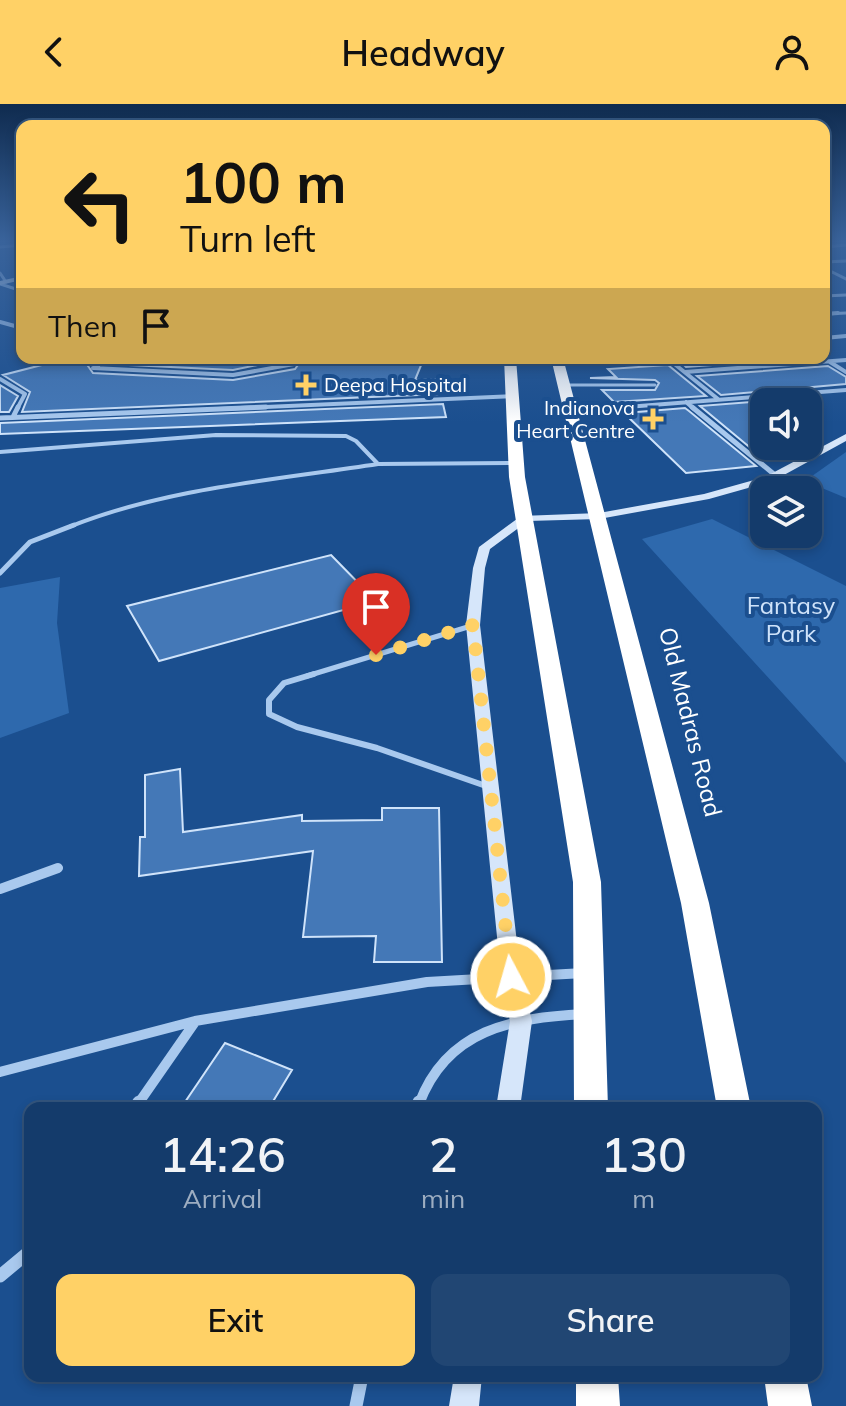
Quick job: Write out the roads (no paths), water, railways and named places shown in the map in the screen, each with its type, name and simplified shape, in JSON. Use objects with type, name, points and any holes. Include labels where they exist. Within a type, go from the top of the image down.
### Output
[{"type":"highway","points":[[510,364],[517,463],[525,518],[587,882],[591,1102]]},
{"type":"highway","name":"Old Madras Road","points":[[559,364],[695,903],[733,1102]]},
{"type":"highway","points":[[597,1382],[598,1406]]},
{"type":"highway","points":[[786,1382],[790,1406]]},
{"type":"street","points":[[0,322],[16,326]]},
{"type":"street","points":[[8,324],[16,322]]},
{"type":"street","points":[[99,364],[93,368],[233,375],[294,364]]},
{"type":"street","points":[[675,364],[719,399]]},
{"type":"street","points":[[685,372],[799,364]]},
{"type":"street","points":[[0,379],[25,394],[13,417]]},
{"type":"street","points":[[570,411],[846,390]]},
{"type":"street","points":[[0,418],[513,396]]},
{"type":"street","points":[[685,401],[775,475]]},
{"type":"street","points":[[509,1102],[521,1021],[511,977],[473,625],[479,568],[485,547],[525,518],[599,516],[705,497],[775,475],[846,437]]},
{"type":"street","points":[[0,889],[58,868]]},
{"type":"street","points":[[0,1072],[195,1021],[427,982],[589,973]]},
{"type":"street","points":[[419,1102],[431,1074],[456,1049],[498,1028],[535,1016],[589,1014]]},
{"type":"street","points":[[139,1102],[195,1021]]},
{"type":"street","points":[[0,1276],[24,1256]]},
{"type":"street","points":[[356,1406],[361,1382]]},
{"type":"street","points":[[464,1406],[467,1382]]},
{"type":"lane","points":[[564,385],[655,385]]},
{"type":"lane","points":[[0,452],[216,435],[346,436],[357,440],[371,460],[378,464]]},
{"type":"lane","points":[[0,573],[30,542],[108,511],[188,493],[378,464],[517,463]]},
{"type":"lane","points":[[473,625],[284,683],[269,700],[269,714],[297,727],[377,748],[489,787]]},
{"type":"place","name":"Deepa Hospital","points":[[306,385]]},
{"type":"place","name":"Indianova Heart Centre","points":[[653,419]]},
{"type":"park label","name":"Fantasy Park","points":[[791,620]]}]
